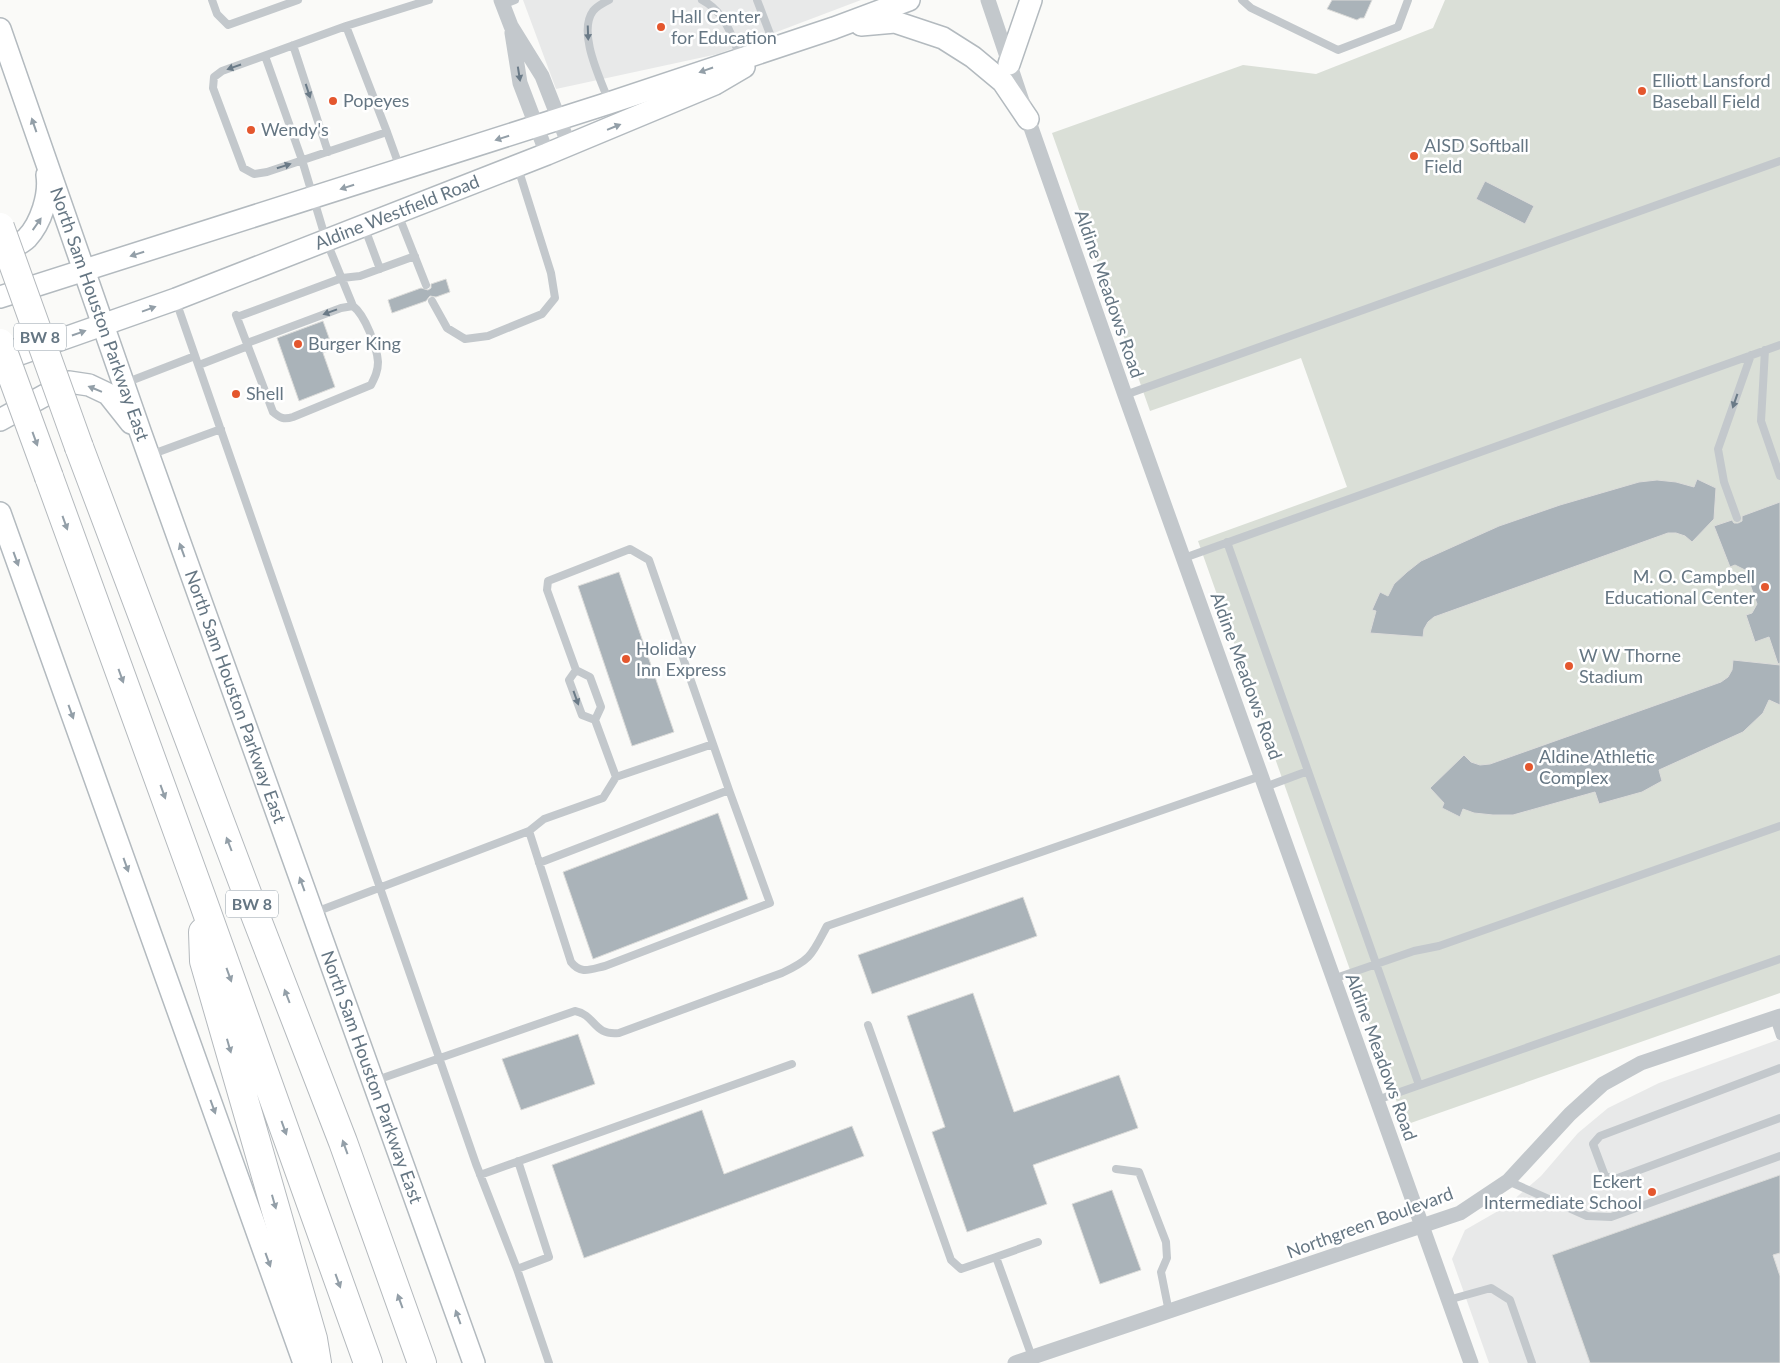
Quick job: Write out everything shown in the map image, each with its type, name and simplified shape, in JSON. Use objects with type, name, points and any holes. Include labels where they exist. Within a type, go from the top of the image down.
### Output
[{"type":"highway","name":"BW 8","points":[[0,227],[79,447],[343,1142],[422,1363]]},
{"type":"highway","name":"BW 8","points":[[0,344],[201,896],[368,1363]]},
{"type":"highway","points":[[201,896],[204,961],[313,1339],[317,1363]]},
{"type":"main road","name":"Aldine Westfield Road","points":[[0,297],[609,103],[834,28],[909,0]]},
{"type":"main road","points":[[1009,64],[1031,0]]},
{"type":"main road","points":[[834,28],[895,22],[943,38],[973,57],[1003,82],[1028,119]]},
{"type":"main road","name":"North Sam Houston Parkway East","points":[[0,29],[148,455],[474,1363]]},
{"type":"main road","name":"Aldine Westfield Road","points":[[0,361],[176,299],[547,154],[715,84],[780,46]]},
{"type":"main road","points":[[0,254],[27,238],[42,216],[48,182],[44,155]]},
{"type":"main road","points":[[0,420],[69,382],[89,386],[108,394],[141,434]]},
{"type":"main road","points":[[0,513],[304,1363]]},
{"type":"street","name":"Aldine Meadows Road","points":[[988,0],[1125,395],[1471,1363]]},
{"type":"street","points":[[506,2],[520,83],[547,154]]},
{"type":"street","points":[[511,26],[542,76],[569,145]]},
{"type":"street","name":"Northgreen Boulevard","points":[[1015,1363],[1460,1213],[1508,1181],[1570,1114],[1603,1084],[1642,1063],[1777,1017]]},
{"type":"lane","points":[[212,0],[217,14],[228,25],[298,0]]},
{"type":"lane","points":[[387,132],[254,174],[243,168],[214,88],[214,77],[222,71],[346,26],[429,0]]},
{"type":"lane","points":[[609,0],[593,11],[588,28],[588,39],[592,54],[609,103]]},
{"type":"lane","points":[[702,0],[710,4],[727,24],[741,58]]},
{"type":"lane","points":[[757,0],[780,46]]},
{"type":"lane","points":[[1242,0],[1251,8],[1338,50],[1398,27],[1408,0]]},
{"type":"lane","points":[[346,26],[401,170]]},
{"type":"lane","points":[[293,45],[328,152]]},
{"type":"lane","points":[[265,56],[302,160],[326,240],[342,278],[353,306],[360,312],[373,343],[378,362],[376,374],[371,385],[294,418],[286,420],[279,417],[274,412],[237,316],[342,278],[360,276],[415,256]]},
{"type":"lane","points":[[1125,395],[1780,161]]},
{"type":"lane","points":[[432,301],[447,328],[465,339],[488,336],[542,314],[555,298],[552,273],[517,165]]},
{"type":"lane","points":[[397,212],[426,285]]},
{"type":"lane","points":[[364,225],[380,269]]},
{"type":"lane","points":[[176,299],[480,1175],[517,1269],[548,1363]]},
{"type":"lane","points":[[198,365],[341,308],[353,306]]},
{"type":"lane","points":[[1184,558],[1780,345]]},
{"type":"lane","points":[[1765,350],[1760,421],[1780,476]]},
{"type":"lane","points":[[1737,518],[1724,482],[1718,449],[1751,355]]},
{"type":"lane","points":[[124,384],[196,356]]},
{"type":"lane","points":[[148,455],[221,429]]},
{"type":"lane","points":[[1228,542],[1419,1086]]},
{"type":"lane","points":[[529,831],[571,962],[576,968],[585,971],[605,966],[770,903],[649,560],[630,549],[548,581],[547,590],[576,670],[590,676],[601,707],[595,720],[616,777]]},
{"type":"lane","points":[[576,670],[569,680],[582,715],[595,720]]},
{"type":"lane","points":[[313,914],[529,831],[544,819],[603,798],[616,777],[713,744]]},
{"type":"lane","points":[[373,1081],[575,1011],[583,1013],[601,1032],[619,1033],[782,973],[801,964],[811,955],[827,926],[1263,781],[1308,771]]},
{"type":"lane","points":[[539,863],[729,790]]},
{"type":"lane","points":[[1333,979],[1414,951],[1448,943],[1780,826]]},
{"type":"lane","points":[[1377,1100],[1780,959]]},
{"type":"lane","points":[[1777,1017],[1780,1036]]},
{"type":"lane","points":[[868,1026],[951,1260],[960,1269],[1038,1242]]},
{"type":"lane","points":[[480,1175],[792,1064]]},
{"type":"lane","points":[[1780,1068],[1600,1136],[1593,1144],[1605,1176],[1615,1179],[1780,1118]]},
{"type":"lane","points":[[1508,1181],[1587,1216],[1611,1217],[1780,1156]]},
{"type":"lane","points":[[517,1269],[549,1257],[518,1161]]},
{"type":"lane","points":[[1116,1169],[1140,1172],[1166,1242],[1167,1258],[1161,1272],[1169,1312]]},
{"type":"lane","points":[[996,1257],[1032,1357]]},
{"type":"lane","points":[[1448,1300],[1490,1288],[1510,1300],[1532,1363]]},
{"type":"shaded area","name":"Hall Center for Education","points":[[523,0],[861,0],[718,54],[556,89]]},
{"type":"shaded area","name":"Aldine Athletic Complex","points":[[1445,0],[1780,0],[1780,993],[1405,1125],[1198,541],[1347,487],[1301,358],[1150,411],[1052,133],[1243,65],[1316,74],[1433,28]]},
{"type":"shaded area","name":"Eckert Intermediate School","points":[[1780,1039],[1780,1363],[1489,1363],[1452,1259],[1465,1230],[1505,1207],[1541,1176],[1578,1133],[1608,1108],[1659,1083]]},
{"type":"building","points":[[1332,0],[1372,0],[1364,18],[1357,20],[1327,9]]},
{"type":"building","points":[[1485,181],[1534,206],[1525,224],[1476,199]]},
{"type":"building","points":[[446,279],[450,292],[436,297],[430,296],[426,301],[392,313],[388,300],[421,288],[428,290],[431,288],[431,284]]},
{"type":"building","points":[[323,321],[333,349],[323,353],[335,387],[299,401],[277,338]]},
{"type":"building","points":[[1697,479],[1716,488],[1714,519],[1692,542],[1685,536],[1668,533],[1434,617],[1424,629],[1423,637],[1370,633],[1376,611],[1372,610],[1380,592],[1388,596],[1394,584],[1421,561],[1499,526],[1560,505],[1639,482],[1657,480],[1676,482],[1694,487]]},
{"type":"building","name":"M. O. Campbell Educational Center","points":[[1780,502],[1780,663],[1778,664],[1769,637],[1755,642],[1746,615],[1752,613],[1757,604],[1745,570],[1735,565],[1730,567],[1714,526],[1732,520],[1734,523],[1738,523],[1742,521],[1742,516]]},
{"type":"building","name":"Holiday Inn Express","points":[[619,572],[674,732],[632,746],[578,586]]},
{"type":"building","points":[[1733,660],[1780,665],[1780,705],[1769,700],[1763,713],[1743,732],[1659,770],[1662,781],[1642,792],[1599,804],[1595,792],[1513,815],[1474,813],[1463,809],[1460,817],[1442,808],[1444,803],[1430,788],[1464,755],[1471,762],[1480,765],[1490,764],[1721,682],[1728,677],[1732,670]]},
{"type":"building","points":[[718,813],[748,899],[593,959],[563,872]]},
{"type":"building","points":[[1023,897],[1037,936],[872,994],[858,955]]},
{"type":"building","points":[[973,993],[1014,1112],[1119,1075],[1138,1128],[1033,1165],[1047,1204],[967,1232],[932,1132],[945,1127],[907,1016]]},
{"type":"building","points":[[578,1034],[595,1084],[521,1110],[502,1059]]},
{"type":"building","points":[[702,1110],[724,1174],[852,1126],[864,1156],[584,1258],[552,1165]]},
{"type":"building","points":[[1780,1175],[1780,1253],[1773,1255],[1780,1276],[1780,1363],[1590,1363],[1552,1255]]},
{"type":"building","points":[[1112,1190],[1141,1270],[1100,1284],[1072,1204]]},
{"type":"place","name":"Hall Center for Education","points":[[661,27]]},
{"type":"place","name":"Elliott Lansford Baseball Field","points":[[1642,91]]},
{"type":"place","name":"Popeyes","points":[[333,101]]},
{"type":"place","name":"Wendy's","points":[[251,130]]},
{"type":"place","name":"AISD Softball Field","points":[[1414,156]]},
{"type":"place","name":"Burger King","points":[[298,344]]},
{"type":"place","name":"Shell","points":[[236,394]]},
{"type":"place","name":"M. O. Campbell Educational Center","points":[[1765,587]]},
{"type":"place","name":"Holiday Inn Express","points":[[626,659]]},
{"type":"place","name":"W W Thorne Stadium","points":[[1569,666]]},
{"type":"place","name":"Aldine Athletic Complex","points":[[1529,767]]},
{"type":"place","name":"Eckert Intermediate School","points":[[1652,1192]]}]
